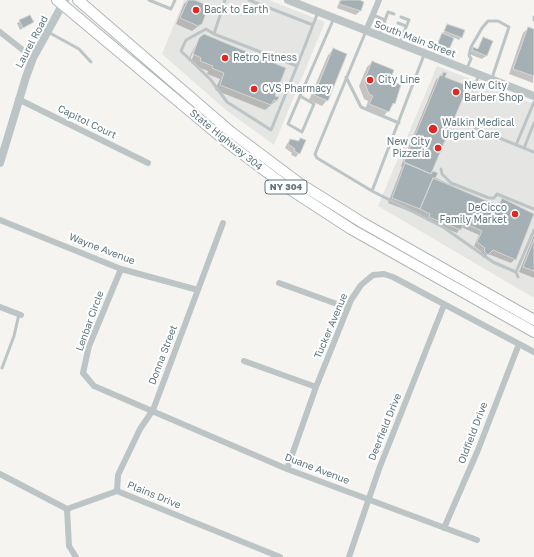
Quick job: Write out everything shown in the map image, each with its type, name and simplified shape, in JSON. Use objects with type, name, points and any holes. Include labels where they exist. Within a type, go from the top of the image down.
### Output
[{"type":"main road","name":"State Highway 304","points":[[78,0],[231,132],[295,180],[363,223],[534,320]]},
{"type":"main road","name":"State Highway 304","points":[[62,2],[223,139],[283,185],[351,229],[534,332]]},
{"type":"street","name":"South Main Street","points":[[288,0],[534,96]]},
{"type":"street","points":[[366,31],[379,0]]},
{"type":"street","name":"Laurel Road","points":[[0,163],[18,99],[33,58],[48,32],[62,2]]},
{"type":"street","points":[[0,32],[33,58]]},
{"type":"street","name":"Capitol Court","points":[[18,99],[148,163]]},
{"type":"street","name":"Wayne Avenue","points":[[0,220],[121,269],[198,290]]},
{"type":"street","name":"Donna Street","points":[[117,491],[118,475],[140,429],[153,410],[223,223]]},
{"type":"street","name":"Lenbar Circle","points":[[121,269],[89,346],[83,373],[94,386],[153,410]]},
{"type":"street","name":"Tucker Avenue","points":[[287,469],[316,387],[348,308],[361,285],[373,275],[380,274],[392,277],[534,352]]},
{"type":"street","points":[[279,282],[348,308]]},
{"type":"street","name":"Deerfield Drive","points":[[349,557],[368,499],[444,305]]},
{"type":"street","points":[[0,306],[20,314]]},
{"type":"street","name":"Oldfield Drive","points":[[444,528],[478,450],[519,344]]},
{"type":"street","points":[[244,361],[316,387]]},
{"type":"street","name":"Duane Avenue","points":[[153,410],[287,469],[477,540]]},
{"type":"street","points":[[0,474],[67,509],[69,546],[76,557]]},
{"type":"street","name":"Plains Drive","points":[[67,509],[117,491],[280,557]]},
{"type":"lane","points":[[149,0],[171,9],[175,0]]},
{"type":"lane","points":[[214,34],[225,0]]},
{"type":"lane","points":[[249,0],[313,25]]},
{"type":"lane","points":[[297,66],[214,34],[206,29],[186,40],[181,52],[211,80],[227,102],[271,130],[297,66],[318,12]]},
{"type":"lane","points":[[379,36],[388,12],[394,14]]},
{"type":"lane","points":[[399,43],[411,14]]},
{"type":"lane","points":[[373,15],[392,20]]},
{"type":"lane","points":[[401,17],[409,20]]},
{"type":"lane","points":[[300,96],[314,104],[302,132],[288,124],[300,96],[334,18]]},
{"type":"lane","points":[[467,70],[471,60],[468,55],[482,28],[488,21],[498,21],[509,28],[492,80]]},
{"type":"lane","points":[[398,23],[406,26]]},
{"type":"lane","points":[[383,25],[404,33]]},
{"type":"lane","points":[[366,31],[315,156],[372,191],[442,227],[493,262],[516,272],[518,277]]},
{"type":"lane","points":[[48,32],[79,48],[91,62]]},
{"type":"lane","points":[[372,191],[425,53]]},
{"type":"lane","points":[[473,90],[479,75]]},
{"type":"lane","points":[[346,77],[356,100],[363,109],[399,123]]},
{"type":"lane","points":[[516,145],[534,102]]},
{"type":"lane","points":[[460,122],[534,152]]},
{"type":"lane","points":[[524,148],[534,123]]},
{"type":"lane","points":[[441,169],[442,174],[451,183],[489,198],[494,198],[497,194],[534,210]]},
{"type":"lane","points":[[516,272],[534,230]]},
{"type":"lane","points":[[2,368],[14,336],[20,314]]},
{"type":"shaded area","points":[[184,0],[269,0],[325,22],[274,145],[226,110],[162,54]]},
{"type":"shaded area","points":[[437,66],[534,104],[534,298],[378,206]]},
{"type":"building","points":[[188,0],[195,0],[209,6],[202,24],[198,26],[180,18]]},
{"type":"building","points":[[341,0],[360,0],[364,2],[361,11],[339,4]]},
{"type":"building","points":[[30,15],[34,22],[23,28],[19,20]]},
{"type":"building","points":[[447,24],[465,30],[462,38],[444,31]]},
{"type":"building","points":[[528,27],[534,29],[534,76],[513,69]]},
{"type":"building","points":[[442,33],[454,38],[449,50],[437,45]]},
{"type":"building","points":[[204,34],[286,68],[275,96],[279,97],[277,101],[274,100],[271,105],[220,85],[224,73],[212,68],[213,66],[200,61],[201,58],[193,54],[199,38]]},
{"type":"building","points":[[483,37],[493,41],[487,56],[472,50],[473,47],[478,49]]},
{"type":"building","points":[[333,48],[347,54],[328,101],[314,95]]},
{"type":"building","points":[[372,61],[394,70],[391,78],[394,79],[393,81],[401,85],[395,104],[393,103],[389,112],[369,104],[373,96],[369,94],[364,81]]},
{"type":"building","points":[[443,72],[447,73],[445,77],[468,86],[431,174],[404,162],[440,75],[442,76]]},
{"type":"building","points":[[300,138],[306,140],[300,154],[294,151],[295,149],[288,144],[290,139],[299,141]]},
{"type":"building","points":[[405,163],[431,174],[433,171],[438,173],[435,179],[433,178],[420,209],[392,198]]},
{"type":"building","points":[[433,178],[499,206],[502,198],[534,214],[516,260],[493,250],[488,255],[484,251],[485,248],[477,242],[482,231],[464,223],[461,230],[429,217],[430,214],[420,209]]},
{"type":"building","points":[[534,240],[534,271],[523,267]]},
{"type":"place","name":"Back to Earth","points":[[196,10]]},
{"type":"place","name":"Retro Fitness","points":[[225,58]]},
{"type":"place","name":"City Line","points":[[370,80]]},
{"type":"place","name":"CVS Pharmacy","points":[[254,89]]},
{"type":"place","name":"New City Barber Shop","points":[[456,92]]},
{"type":"place","name":"Walkin Medical Urgent Care","points":[[433,129]]},
{"type":"place","name":"New City Pizzeria","points":[[438,148]]},
{"type":"place","name":"DeCicco Family Market","points":[[515,214]]}]
